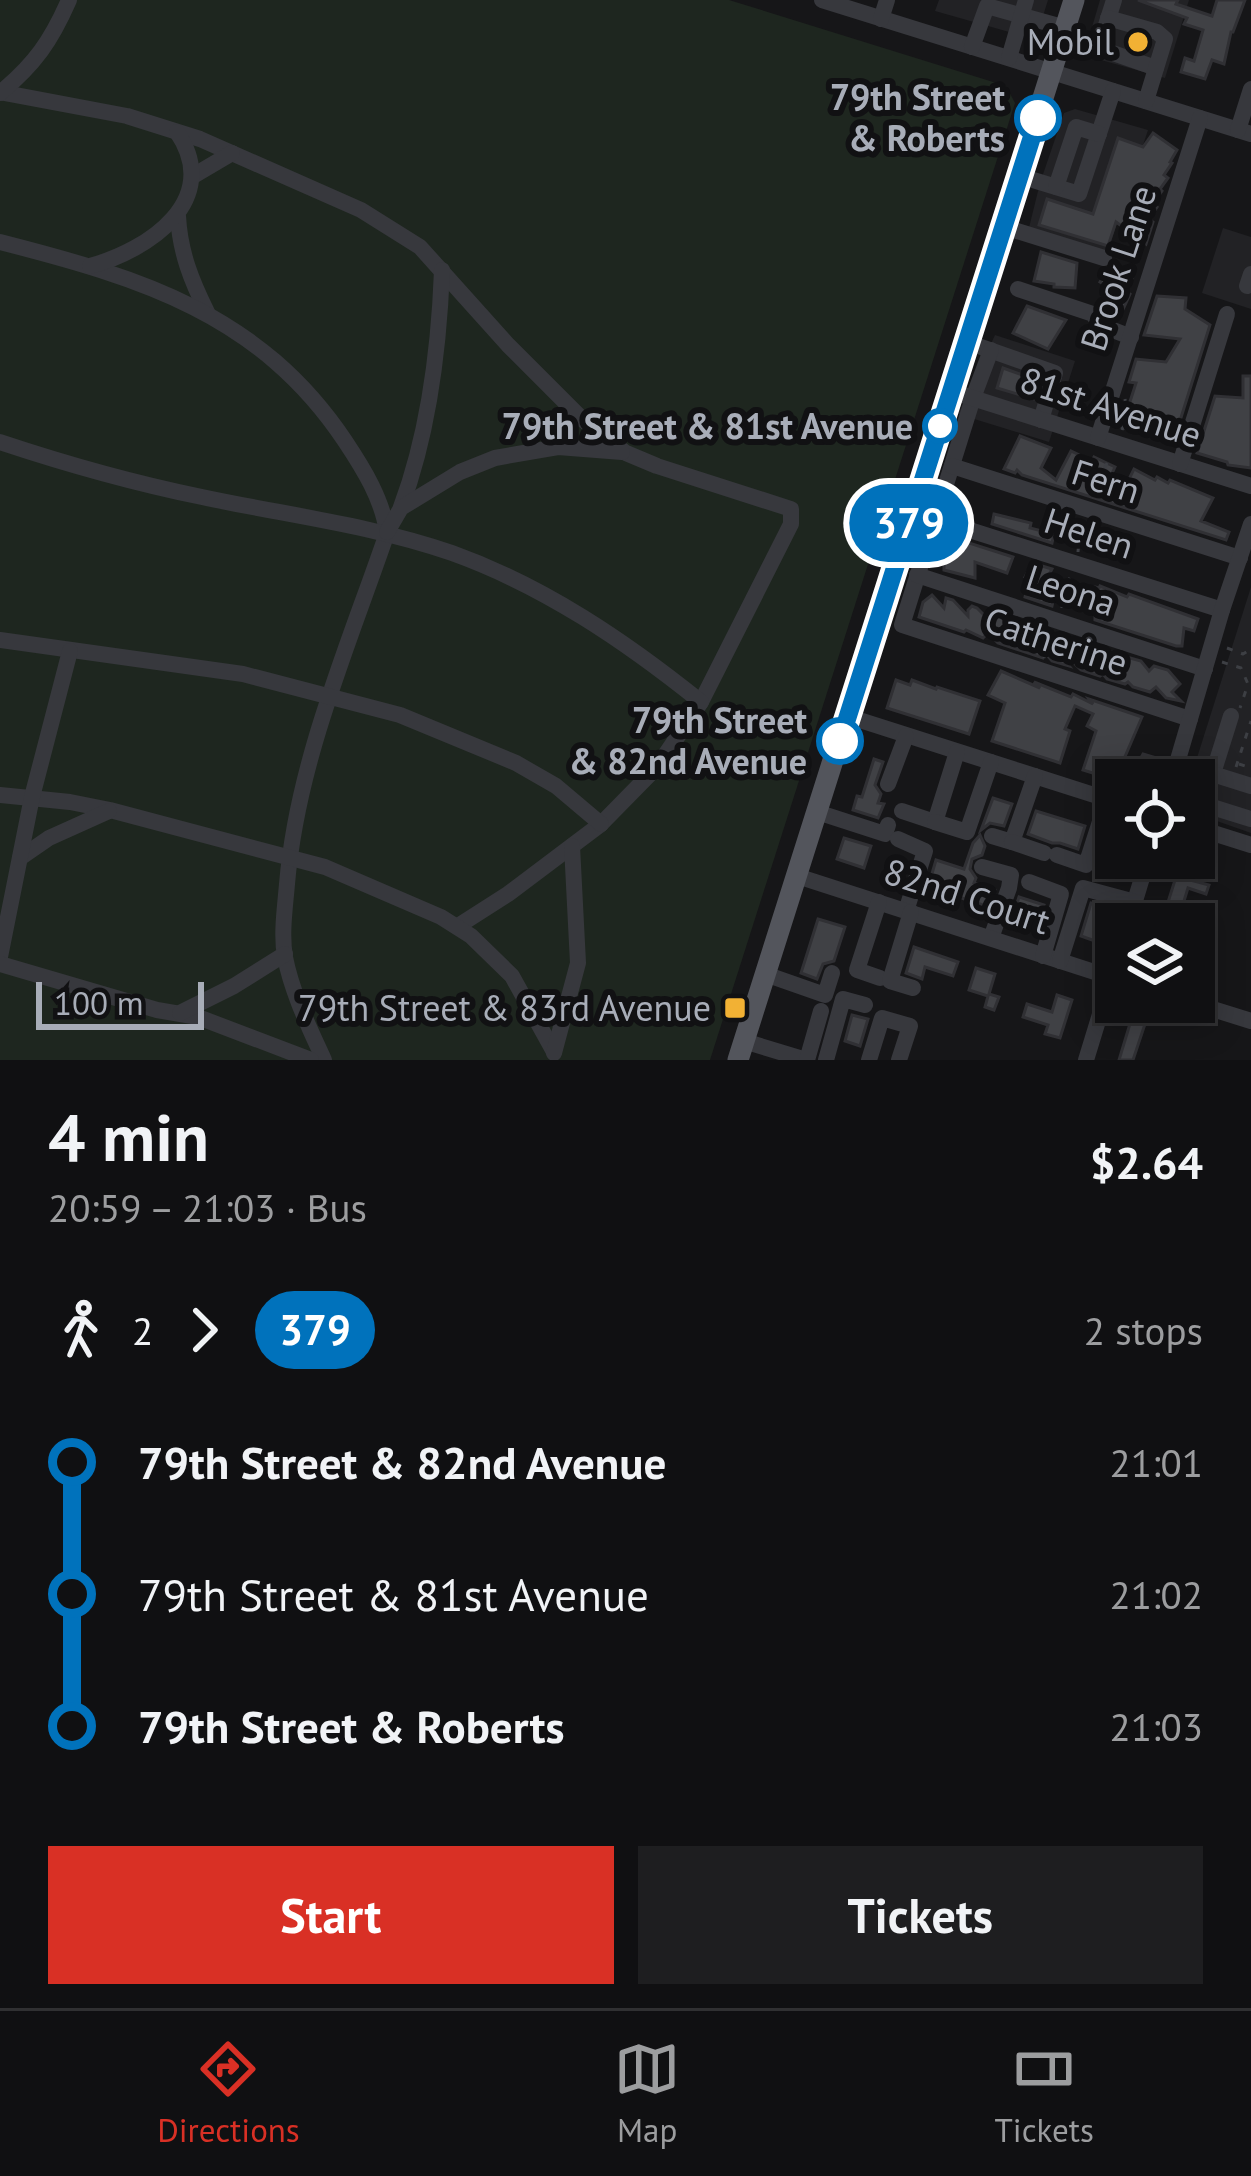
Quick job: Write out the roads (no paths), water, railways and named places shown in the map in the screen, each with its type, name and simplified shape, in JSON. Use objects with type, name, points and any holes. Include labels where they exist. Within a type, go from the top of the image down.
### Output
[{"type":"main road","points":[[741,1050],[848,716],[962,395],[967,342],[1074,0]]},
{"type":"street","points":[[0,92],[34,63],[69,0]]},
{"type":"street","points":[[821,0],[1244,132],[1251,88]]},
{"type":"street","points":[[881,19],[887,0]]},
{"type":"street","points":[[972,46],[987,6],[1024,8],[1066,28]]},
{"type":"street","points":[[1010,58],[1024,8]]},
{"type":"street","points":[[1146,101],[1165,40],[1162,34],[1111,9],[1101,40],[1107,51],[1156,68]]},
{"type":"street","points":[[1020,176],[1056,187],[1076,127],[1099,134],[1113,91]]},
{"type":"street","points":[[0,92],[128,116],[177,132],[361,210],[421,248],[508,345],[583,420],[626,453],[791,509],[791,524],[701,702],[656,767],[601,824],[458,926]]},
{"type":"street","name":"Brook Lane","points":[[1098,438],[1200,118]]},
{"type":"street","points":[[177,132],[193,176],[178,216],[179,244],[207,313]]},
{"type":"street","points":[[193,176],[232,153]]},
{"type":"street","points":[[89,267],[135,248],[178,216]]},
{"type":"street","points":[[1004,226],[1104,258]]},
{"type":"street","points":[[0,242],[141,284],[207,313],[261,347],[326,413],[378,500],[387,533]]},
{"type":"street","points":[[324,1060],[299,1004],[284,954],[289,857],[298,804],[331,695],[416,464],[430,398],[442,270]]},
{"type":"street","points":[[1018,290],[1093,314],[1100,325],[1131,337]]},
{"type":"street","points":[[1180,464],[1227,314]]},
{"type":"street","points":[[967,342],[1055,373],[1041,420]]},
{"type":"street","points":[[917,575],[952,466],[962,395],[991,350]]},
{"type":"street","name":"81st Avenue","points":[[962,395],[1251,486]]},
{"type":"street","points":[[0,442],[200,496],[387,533],[454,554],[569,608],[701,702]]},
{"type":"street","points":[[401,508],[460,472],[495,458],[558,447],[626,453]]},
{"type":"street","name":"Fern","points":[[952,466],[1243,564]]},
{"type":"street","name":"Helen","points":[[935,519],[1222,610]]},
{"type":"street","points":[[1178,759],[1213,665],[1222,610],[1243,564],[1250,531]]},
{"type":"street","name":"Catherine","points":[[917,575],[902,625],[1190,719]]},
{"type":"street","name":"Leona","points":[[917,575],[1213,665]]},
{"type":"street","points":[[0,640],[243,674],[400,715],[516,764],[556,786],[601,824]]},
{"type":"street","points":[[70,651],[32,797],[0,961],[157,1010],[198,1017],[311,1060]]},
{"type":"street","points":[[1215,768],[1236,712]]},
{"type":"street","points":[[848,716],[1095,795]]},
{"type":"street","points":[[888,784],[906,736]]},
{"type":"street","points":[[935,822],[956,752]]},
{"type":"street","points":[[902,811],[967,832],[992,762]]},
{"type":"street","points":[[1215,773],[1235,772],[1251,786]]},
{"type":"street","points":[[1012,842],[1035,776]]},
{"type":"street","points":[[0,795],[110,810],[326,867],[458,926],[512,976],[553,1056]]},
{"type":"street","points":[[1215,808],[1251,819]]},
{"type":"street","points":[[20,858],[49,838],[110,810]]},
{"type":"street","points":[[817,812],[885,834],[893,832],[926,851],[890,981],[913,988]]},
{"type":"street","points":[[1215,834],[1251,845]]},
{"type":"street","points":[[992,836],[1086,865],[1095,843]]},
{"type":"street","points":[[553,1056],[578,963],[572,846]]},
{"type":"street","points":[[982,867],[1011,875],[991,938]]},
{"type":"street","name":"82nd Court","points":[[796,876],[1095,968]]},
{"type":"street","points":[[1051,958],[1082,888],[1135,902],[1142,879]]},
{"type":"street","points":[[1029,882],[1061,894],[1051,958]]},
{"type":"street","points":[[879,902],[857,970],[880,978]]},
{"type":"street","points":[[179,1013],[284,954]]},
{"type":"street","points":[[765,974],[826,995],[832,974]]},
{"type":"street","points":[[826,1060],[843,999],[865,1005]]},
{"type":"street","points":[[1215,1010],[1251,1021]]},
{"type":"street","points":[[741,1050],[807,1060],[820,1011]]},
{"type":"street","points":[[869,1060],[882,1018],[910,1026],[899,1060]]},
{"type":"street","points":[[1086,1060],[1098,1023]]},
{"type":"place","name":"Mobil","points":[[1138,42]]},
{"type":"place","name":"79th Street & Roberts","points":[[1038,118]]},
{"type":"place","name":"79th Street & 81st Avenue","points":[[940,426]]},
{"type":"place","name":"79th Street & 82nd Avenue","points":[[840,741]]},
{"type":"place","name":"79th Street & 83rd Avenue","points":[[735,1008]]}]
